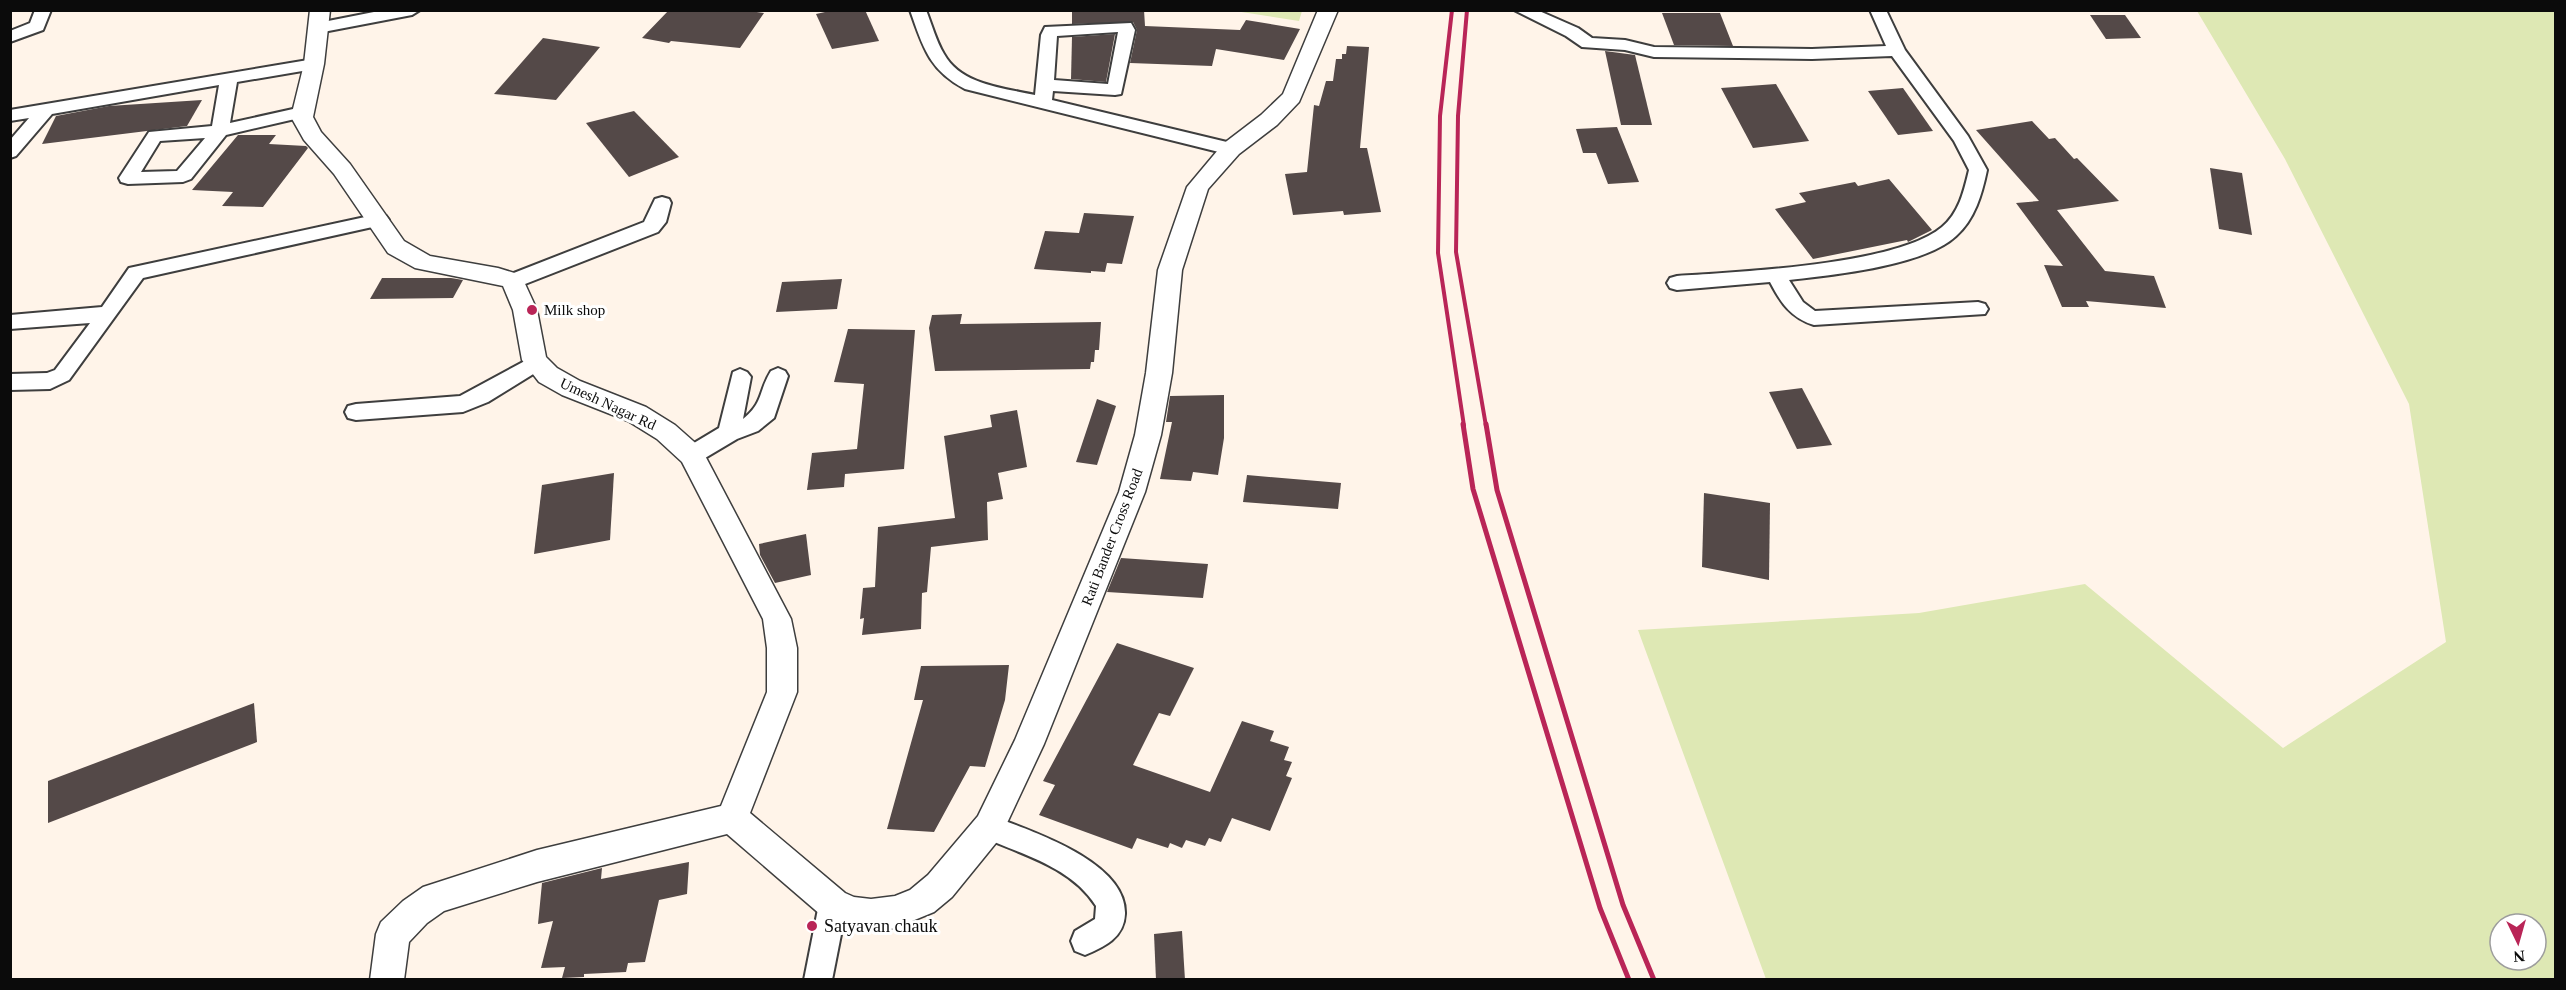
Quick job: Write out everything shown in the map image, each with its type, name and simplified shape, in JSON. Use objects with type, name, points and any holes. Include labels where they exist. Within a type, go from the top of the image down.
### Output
[{"type":"street","points":[[10,37],[37,26],[44,10]]},
{"type":"street","points":[[412,10],[319,19],[314,64],[302,112],[312,135],[342,169],[396,247],[404,254],[436,267],[495,273],[513,280],[651,227],[656,222],[662,203]]},
{"type":"street","points":[[918,10],[938,61],[956,78],[971,86],[1231,149]]},
{"type":"street","name":"Rati Bander Cross Road","points":[[833,904],[851,913],[871,915],[895,912],[921,901],[940,886],[989,827],[1029,744],[1132,492],[1148,435],[1159,373],[1170,270],[1198,186],[1231,149],[1269,120],[1292,97],[1328,10]]},
{"type":"street","points":[[1522,10],[1572,32],[1588,43],[1625,45],[1654,52],[1812,54],[1897,51]]},
{"type":"street","points":[[1677,283],[1777,276],[1856,264],[1919,250],[1944,237],[1959,221],[1969,203],[1978,170],[1962,140],[1897,51],[1878,10]]},
{"type":"street","points":[[1043,104],[1045,85],[1051,31],[1125,27],[1127,30],[1115,90],[1045,85]]},
{"type":"street","points":[[10,116],[314,64]]},
{"type":"street","points":[[229,79],[220,131],[180,177],[129,178],[155,136],[220,131],[302,112]]},
{"type":"street","points":[[10,152],[46,110]]},
{"type":"street","points":[[10,382],[50,381],[62,375],[136,273],[379,220]]},
{"type":"street","points":[[1777,276],[1795,308],[1802,315],[1814,318],[1978,309]]},
{"type":"street","points":[[356,412],[463,404],[536,363],[525,310],[513,280]]},
{"type":"street","points":[[10,322],[108,314]]},
{"type":"street","name":"Umesh Nagar Rd","points":[[536,363],[548,375],[571,388],[637,414],[666,432],[692,455],[777,619],[782,648],[782,692],[732,818]]},
{"type":"street","points":[[692,455],[729,433],[750,425],[766,412],[778,376]]},
{"type":"street","points":[[729,433],[740,377]]},
{"type":"street","points":[[387,980],[393,934],[415,912],[435,898],[537,866],[732,818],[833,904],[818,980]]},
{"type":"street","points":[[989,827],[1068,861],[1096,885],[1108,899],[1111,918],[1106,927],[1085,941]]},
{"type":"green space","points":[[1302,10],[1299,21],[1235,11]]},
{"type":"green space","points":[[2197,11],[2555,11],[2555,979],[1766,979],[1638,630],[1919,613],[2085,584],[2283,748],[2446,642],[2409,404],[2285,159]]},
{"type":"building","points":[[669,10],[742,10],[764,13],[740,48],[671,41],[669,43],[642,38]]},
{"type":"building","points":[[834,10],[865,10],[879,41],[832,49],[816,14]]},
{"type":"building","points":[[1072,10],[1144,10],[1145,26],[1240,30],[1246,20],[1300,29],[1284,60],[1216,49],[1212,66],[1130,63],[1137,30],[1133,22],[1072,24]]},
{"type":"building","points":[[1662,13],[1720,13],[1733,46],[1674,45]]},
{"type":"building","points":[[2090,15],[2125,15],[2141,38],[2106,39]]},
{"type":"building","points":[[1115,34],[1106,82],[1071,79],[1072,37]]},
{"type":"building","points":[[543,38],[600,47],[556,100],[494,94]]},
{"type":"building","points":[[1347,46],[1369,47],[1360,148],[1367,148],[1381,212],[1344,215],[1343,211],[1293,215],[1285,174],[1307,172],[1314,105],[1319,106],[1326,81],[1333,81],[1336,59],[1342,59],[1342,54],[1346,54]]},
{"type":"building","points":[[1605,51],[1635,55],[1652,125],[1621,125]]},
{"type":"building","points":[[1776,84],[1809,141],[1753,148],[1721,88]]},
{"type":"building","points":[[1903,88],[1933,131],[1898,135],[1868,91]]},
{"type":"building","points":[[202,100],[187,126],[42,144],[56,116],[109,106]]},
{"type":"building","points":[[634,111],[679,157],[629,177],[586,123]]},
{"type":"building","points":[[2032,121],[2049,139],[2055,138],[2074,159],[2077,158],[2119,201],[2057,210],[2105,271],[2154,276],[2166,308],[2086,301],[2089,307],[2062,307],[2044,265],[2063,266],[2016,203],[2039,201],[1976,130]]},
{"type":"building","points":[[1617,127],[1639,182],[1608,184],[1596,153],[1583,153],[1576,129]]},
{"type":"building","points":[[238,135],[276,135],[269,144],[308,148],[263,207],[222,206],[233,192],[192,190]]},
{"type":"building","points":[[2210,168],[2242,173],[2252,235],[2219,229]]},
{"type":"building","points":[[1889,179],[1932,230],[1908,242],[1907,240],[1813,259],[1775,209],[1806,202],[1799,193],[1855,182],[1858,186]]},
{"type":"building","points":[[1084,213],[1134,216],[1122,264],[1107,263],[1105,272],[1091,271],[1091,273],[1034,269],[1045,231],[1079,233]]},
{"type":"building","points":[[382,278],[463,280],[453,298],[370,299]]},
{"type":"building","points":[[842,279],[837,309],[776,312],[782,282]]},
{"type":"building","points":[[962,314],[960,324],[1101,322],[1099,350],[1095,350],[1094,362],[1091,362],[1090,369],[935,371],[929,328],[932,315]]},
{"type":"building","points":[[848,329],[915,330],[904,469],[845,474],[844,487],[807,490],[812,453],[857,449],[864,384],[834,382]]},
{"type":"building","points":[[1802,388],[1832,445],[1797,449],[1769,392]]},
{"type":"building","points":[[1224,395],[1224,438],[1218,475],[1193,472],[1191,481],[1160,479],[1172,422],[1166,422],[1170,396]]},
{"type":"building","points":[[1097,399],[1116,406],[1097,465],[1076,462]]},
{"type":"building","points":[[1017,410],[1027,467],[998,473],[1003,499],[987,502],[988,540],[931,547],[927,592],[922,593],[921,629],[862,635],[864,618],[860,619],[863,588],[875,587],[878,527],[955,518],[944,436],[992,427],[990,415]]},
{"type":"building","points":[[614,473],[610,540],[534,554],[542,485]]},
{"type":"building","points":[[1247,475],[1341,483],[1338,509],[1243,502]]},
{"type":"building","points":[[1704,493],[1770,503],[1769,580],[1702,567]]},
{"type":"building","points":[[806,534],[811,575],[775,583],[760,555],[759,544]]},
{"type":"building","points":[[1121,558],[1208,564],[1203,598],[1107,592]]},
{"type":"building","points":[[1117,643],[1194,668],[1170,716],[1159,713],[1133,765],[1210,792],[1242,721],[1274,731],[1270,741],[1289,747],[1284,760],[1292,762],[1286,776],[1292,778],[1270,831],[1232,818],[1221,842],[1209,838],[1205,846],[1186,840],[1182,848],[1170,843],[1168,848],[1137,838],[1132,849],[1039,815],[1055,785],[1043,781]]},
{"type":"building","points":[[1009,665],[1005,700],[985,767],[970,766],[934,832],[887,829],[923,700],[914,700],[921,666]]},
{"type":"building","points":[[254,703],[257,742],[48,823],[48,781]]},
{"type":"building","points":[[689,862],[687,894],[659,900],[645,962],[628,963],[626,972],[584,974],[584,977],[562,978],[565,967],[541,968],[553,921],[538,924],[542,883],[602,868],[601,879]]},
{"type":"building","points":[[1182,931],[1185,980],[1156,980],[1154,934]]},
{"type":"railway","points":[[1452,10],[1440,116],[1438,253],[1464,426]]},
{"type":"railway","points":[[1467,10],[1458,116],[1456,252],[1486,426]]},
{"type":"railway","points":[[1463,424],[1473,489],[1600,908],[1629,980]]},
{"type":"railway","points":[[1486,424],[1497,490],[1623,905],[1654,980]]},
{"type":"place","name":"Milk shop","points":[[532,310]]},
{"type":"place","name":"Satyavan chauk","points":[[812,926]]}]
